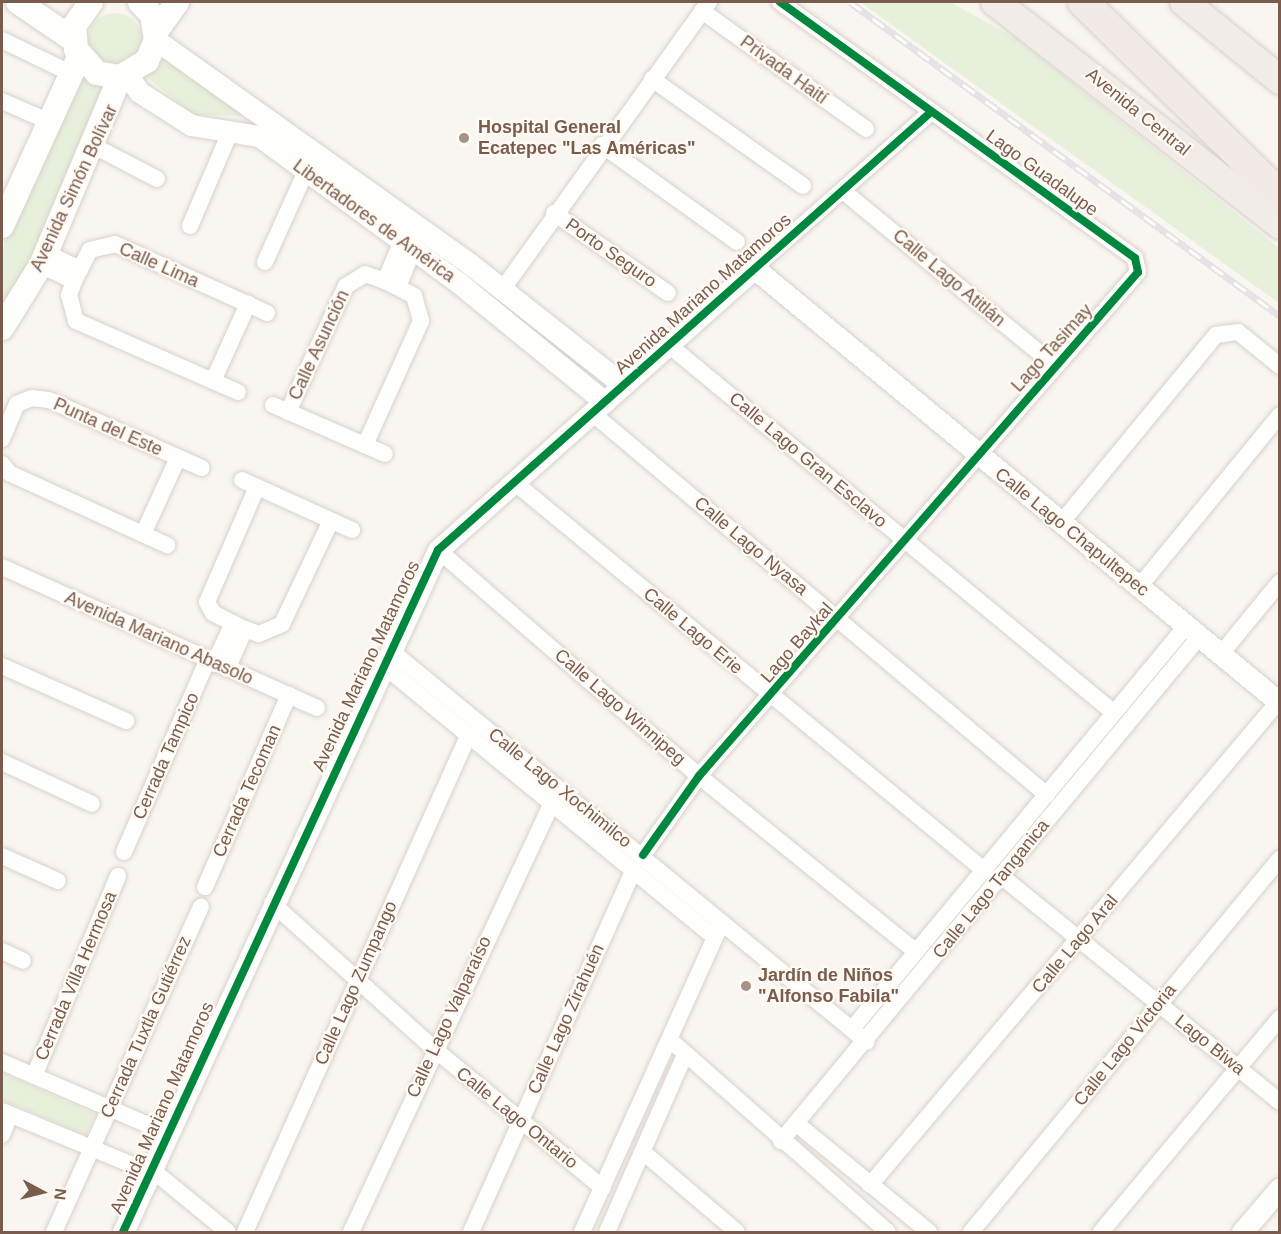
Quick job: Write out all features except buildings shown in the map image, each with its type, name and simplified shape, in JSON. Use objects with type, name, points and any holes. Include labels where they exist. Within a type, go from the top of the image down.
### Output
[{"type":"highway","name":"Avenida Central","points":[[995,2],[1280,225]]},
{"type":"highway","points":[[1083,2],[1280,195]]},
{"type":"highway","points":[[1110,2],[1280,169]]},
{"type":"highway","points":[[1184,2],[1280,80]]},
{"type":"main road","points":[[18,2],[75,57],[97,73],[124,76],[147,61],[156,35],[177,2]]},
{"type":"main road","points":[[2,226],[50,122],[75,57],[79,14],[91,2]]},
{"type":"main road","points":[[140,2],[156,35]]},
{"type":"main road","name":"Avenida Simón Bolívar","points":[[2,328],[44,259],[124,76]]},
{"type":"street","name":"Lago Guadalupe","points":[[780,2],[1135,258]]},
{"type":"street","points":[[502,290],[602,145],[705,6]]},
{"type":"street","name":"Privada Haití","points":[[705,6],[866,129]]},
{"type":"street","name":"Libertadores de América","points":[[156,35],[502,290],[623,386]]},
{"type":"street","points":[[2,40],[75,57]]},
{"type":"street","name":"Libertadores de América","points":[[124,76],[139,92],[177,118],[230,132],[259,136],[407,246],[598,407]]},
{"type":"street","points":[[652,79],[803,186]]},
{"type":"street","points":[[2,101],[50,122]]},
{"type":"street","name":"Avenida Mariano Matamoros","points":[[123,1233],[141,1167],[272,903],[438,550],[931,112]]},
{"type":"street","points":[[190,226],[230,132]]},
{"type":"street","points":[[602,145],[737,242]]},
{"type":"street","points":[[94,146],[157,179]]},
{"type":"street","points":[[265,262],[306,171]]},
{"type":"street","name":"Calle Lago Atitlán","points":[[843,191],[1055,366]]},
{"type":"street","name":"Porto Seguro","points":[[554,213],[668,293]]},
{"type":"street","name":"Calle Lima","points":[[77,275],[90,250],[115,244],[267,313]]},
{"type":"street","points":[[365,445],[421,321],[421,306],[392,284],[407,246]]},
{"type":"street","name":"Lago Tasimay","points":[[977,454],[1134,279],[1135,258]]},
{"type":"street","points":[[44,259],[77,275],[69,295],[76,321],[238,392]]},
{"type":"street","name":"Calle Lago Chapultepec","points":[[754,268],[1279,703]]},
{"type":"street","name":"Calle Asunción","points":[[385,454],[281,408],[346,286],[365,274],[392,284]]},
{"type":"street","points":[[213,381],[248,304]]},
{"type":"street","points":[[1061,523],[1216,335],[1238,332],[1280,366]]},
{"type":"street","name":"Calle Lago Gran Esclavo","points":[[670,346],[1113,712]]},
{"type":"street","name":"Punta del Este","points":[[4,426],[17,404],[32,398],[49,400],[202,468]]},
{"type":"street","name":"Calle Lago Nyasa","points":[[598,407],[838,618],[1047,795]]},
{"type":"street","points":[[1139,587],[1280,415]]},
{"type":"street","name":"Lago Baykal","points":[[643,855],[699,776],[771,696],[977,454]]},
{"type":"street","name":"Punta del Este","points":[[143,534],[178,458]]},
{"type":"street","points":[[2,464],[9,473],[167,545]]},
{"type":"street","name":"Calle Lago Erie","points":[[514,482],[985,871]]},
{"type":"street","points":[[331,521],[282,624],[259,634],[213,614],[208,590],[250,483],[351,530]]},
{"type":"street","name":"Calle Lago Winnipeg","points":[[438,550],[699,776],[916,952]]},
{"type":"street","name":"Avenida Mariano Abasolo","points":[[2,567],[317,708]]},
{"type":"street","points":[[1220,655],[1280,582]]},
{"type":"street","name":"Cerrada Tampico","points":[[124,852],[216,664],[239,626]]},
{"type":"street","name":"Calle Lago Tanganica","points":[[852,1029],[985,871],[1113,712],[1193,631]]},
{"type":"street","name":"Calle Lago Tanganica","points":[[781,1141],[867,1041],[1001,876],[1193,631]]},
{"type":"street","name":"Calle Lago Xochimilco","points":[[386,658],[469,734],[633,871],[718,930],[867,1041]]},
{"type":"street","name":"Calle Lago Xochimilco","points":[[386,658],[643,855],[718,930]]},
{"type":"street","points":[[2,666],[126,721]]},
{"type":"street","name":"Cerrada Tecoman","points":[[205,887],[289,695]]},
{"type":"street","name":"Calle Lago Aral","points":[[870,1185],[1279,703]]},
{"type":"street","name":"Calle Lago Zumpango","points":[[245,1233],[357,978],[469,734]]},
{"type":"street","points":[[2,762],[92,804]]},
{"type":"street","name":"Calle Lago Valparaíso","points":[[351,1233],[433,1048],[552,803]]},
{"type":"street","points":[[2,856],[58,881]]},
{"type":"street","name":"Calle Lago Victoria","points":[[971,1233],[1280,858]]},
{"type":"street","name":"Calle Lago Zirahuén","points":[[471,1233],[633,871]]},
{"type":"street","name":"Cerrada Villa Hermosa","points":[[34,1076],[118,876]]},
{"type":"street","name":"Lago Biwa","points":[[1001,876],[1280,1102]]},
{"type":"street","name":"Calle Lago Ontario","points":[[272,903],[433,1048],[603,1188]]},
{"type":"street","name":"Cerrada Tuxtla Gutiérrez","points":[[54,1233],[201,907]]},
{"type":"street","points":[[582,1233],[718,930]]},
{"type":"street","points":[[2,951],[23,961]]},
{"type":"street","points":[[1101,1233],[1280,1018]]},
{"type":"street","points":[[670,1040],[781,1141],[888,1233]]},
{"type":"street","points":[[606,1233],[686,1054]]},
{"type":"street","points":[[2,1062],[148,1125]]},
{"type":"street","points":[[2,1135],[6,1112],[141,1167],[228,1233]]},
{"type":"street","points":[[796,1124],[929,1233]]},
{"type":"street","points":[[643,1152],[737,1233]]},
{"type":"street","points":[[1249,1230],[1280,1188]]},
{"type":"green space","points":[[860,2],[950,2],[1019,40],[1279,248],[1279,303]]},
{"type":"green space","points":[[115,13],[125,15],[134,21],[140,30],[142,40],[140,50],[134,59],[125,65],[115,67],[105,65],[96,59],[90,50],[88,40],[90,30],[96,21],[105,15]]},
{"type":"green space","points":[[161,49],[245,116],[194,115],[144,75]]},
{"type":"green space","points":[[79,75],[111,87],[33,260],[2,308],[2,251],[8,229]]},
{"type":"green space","points":[[2,1073],[95,1114],[86,1135],[2,1100]]},
{"type":"railway","points":[[850,2],[1280,316]]},
{"type":"cycle path","points":[[643,855],[699,776],[1138,272],[1135,258],[780,2]]},
{"type":"cycle path","points":[[123,1232],[438,550],[931,112]]},
{"type":"place","name":"Hospital General Ecatepec \"Las Américas\"","points":[[464,138]]},
{"type":"place","name":"Jardín de Niños \"Alfonso Fabila\"","points":[[746,986]]}]
